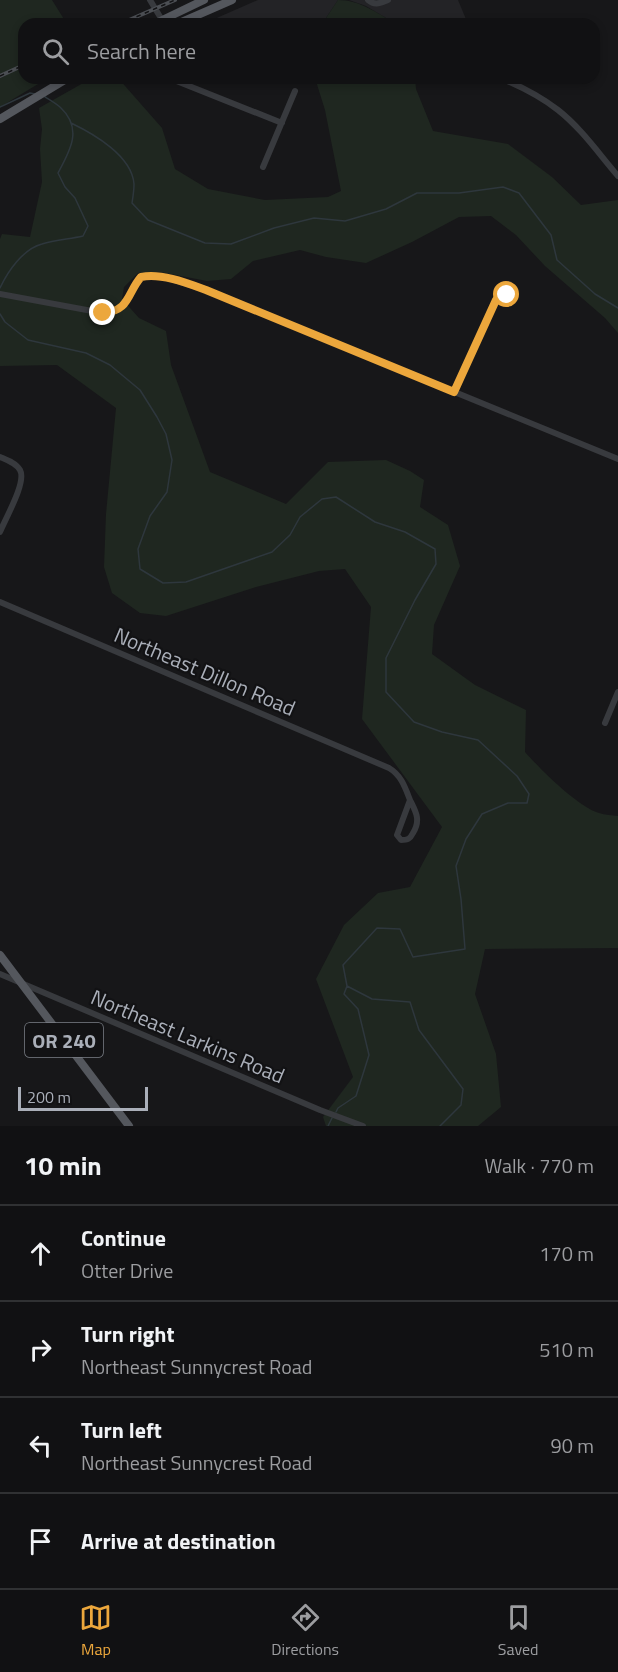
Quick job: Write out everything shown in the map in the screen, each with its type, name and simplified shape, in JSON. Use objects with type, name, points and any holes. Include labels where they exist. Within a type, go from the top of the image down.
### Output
[{"type":"main road","points":[[166,18],[204,0]]},
{"type":"main road","points":[[191,18],[232,0]]},
{"type":"main road","points":[[0,119],[58,84]]},
{"type":"main road","name":"OR 240","points":[[0,954],[129,1126]]},
{"type":"street","points":[[150,0],[157,18]]},
{"type":"street","points":[[368,0],[379,4],[388,0]]},
{"type":"street","points":[[185,84],[282,123]]},
{"type":"street","points":[[514,84],[559,110],[618,176]]},
{"type":"street","points":[[263,167],[295,91]]},
{"type":"street","points":[[0,294],[110,313],[123,306],[141,277],[167,278],[206,290],[618,459]]},
{"type":"street","points":[[454,392],[496,300],[509,294],[509,284]]},
{"type":"street","points":[[0,457],[11,462],[20,470],[21,481],[0,532]]},
{"type":"street","name":"Northeast Dillon Road","points":[[0,602],[375,761],[396,772],[410,800]]},
{"type":"street","points":[[605,723],[618,692]]},
{"type":"street","points":[[410,800],[418,816],[418,825],[411,837],[401,840],[397,835],[410,800]]},
{"type":"street","name":"Northeast Larkins Road","points":[[0,974],[320,1110],[363,1126]]},
{"type":"shaded area","points":[[0,0],[52,0],[63,18],[18,18],[18,84],[38,84],[0,107]]},
{"type":"shaded area","points":[[258,0],[338,0],[326,18],[217,18]]},
{"type":"shaded area","points":[[338,0],[354,2],[386,18],[326,18]]},
{"type":"shaded area","points":[[349,0],[458,0],[466,18],[386,18],[366,6]]},
{"type":"shaded area","points":[[81,84],[123,84],[162,128],[175,169],[208,189],[265,200],[328,197],[341,191],[325,110],[317,84],[416,84],[433,131],[508,144],[552,177],[581,205],[618,200],[618,333],[605,318],[545,266],[516,235],[491,216],[459,217],[366,263],[326,257],[300,250],[253,261],[231,279],[207,281],[160,272],[138,273],[124,287],[122,299],[139,318],[166,331],[171,365],[210,472],[286,504],[328,462],[386,460],[424,480],[420,507],[448,525],[460,566],[434,625],[432,654],[475,685],[526,710],[525,752],[570,796],[599,813],[618,816],[618,948],[485,949],[475,994],[496,1054],[501,1107],[478,1126],[326,1126],[323,1117],[353,1077],[316,979],[344,925],[378,893],[410,887],[442,827],[362,719],[371,607],[345,569],[319,571],[256,587],[166,616],[140,613],[112,593],[104,567],[106,514],[116,408],[57,365],[0,366],[0,239],[2,234],[30,237],[42,182],[40,149],[42,129],[39,108]]},
{"type":"waterway","points":[[0,107],[30,93],[35,94]]},
{"type":"waterway","points":[[0,288],[12,268],[29,251],[47,243],[83,236],[88,226],[75,198],[65,187],[58,173],[70,148],[72,124],[61,108],[45,97]]},
{"type":"waterway","points":[[71,123],[101,140],[127,164],[134,184],[132,203],[148,220],[205,243],[231,244],[274,228],[314,218],[345,221],[386,209],[417,193],[459,193],[503,187],[519,193],[551,235],[557,260],[595,294],[618,308]]},
{"type":"waterway","points":[[0,314],[5,322],[28,340],[86,353],[110,365],[140,390],[157,417],[166,434],[172,460],[167,492],[150,516],[138,549],[140,569],[163,583],[186,582],[272,552],[290,535],[300,517],[322,499],[336,497],[375,522],[405,532],[435,549],[436,564],[386,658],[386,692],[414,722],[442,732],[478,740],[517,776],[529,794],[527,803],[508,803],[482,814],[466,839],[456,866],[465,949],[413,957],[400,929],[377,928],[343,965],[347,986],[372,999],[410,1002],[419,1030],[463,1089],[461,1105],[440,1126]]},
{"type":"waterway","points":[[336,1112],[338,1108],[356,1096],[369,1055],[358,1009],[344,994],[347,986]]},
{"type":"waterway","points":[[328,1126],[332,1118]]},
{"type":"railway","points":[[134,18],[175,0]]},
{"type":"railway","points":[[0,76],[18,68]]},
{"type":"route","points":[[103,313],[110,313],[123,306],[141,277],[167,278],[206,290],[454,392],[496,300],[507,295]]}]
